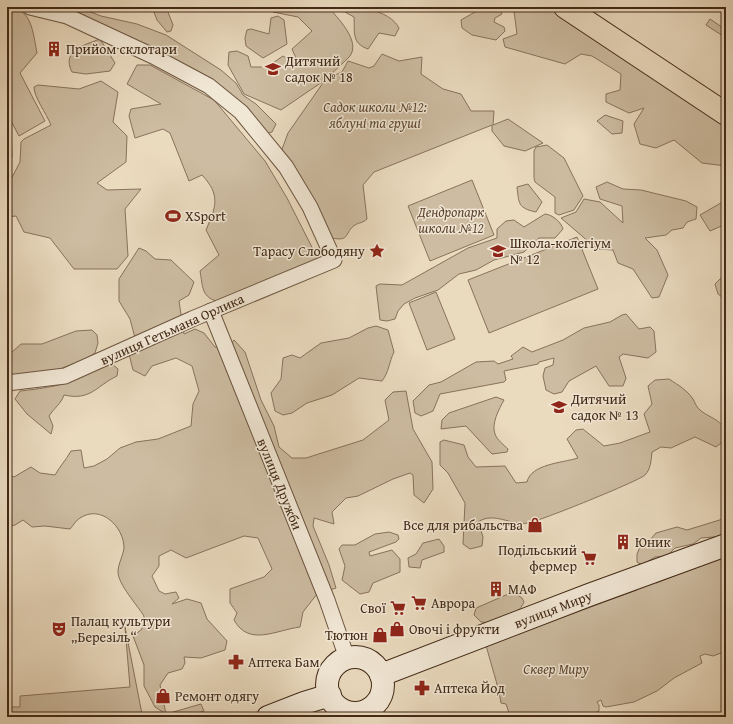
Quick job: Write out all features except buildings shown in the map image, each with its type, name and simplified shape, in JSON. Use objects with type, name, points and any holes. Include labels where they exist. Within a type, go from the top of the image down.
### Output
[{"type":"main road","points":[[565,7],[726,114]]},
{"type":"main road","name":"вулиця Миру","points":[[381,675],[726,544]]},
{"type":"main road","points":[[359,657],[368,660],[375,665],[381,675],[382,690],[379,699],[366,714],[346,711],[338,707],[330,696],[327,682],[329,674],[334,666],[347,658],[359,657]]},
{"type":"main road","points":[[268,717],[304,703],[330,696]]},
{"type":"street","name":"вулиця Гетьмана Орлика","points":[[7,383],[66,376],[212,311],[334,260],[310,207],[286,167],[241,112],[209,86],[153,56],[67,16],[30,7]]},
{"type":"street","name":"вулиця Дружби","points":[[212,311],[327,600],[347,658]]},
{"type":"green space","points":[[7,7],[22,11],[30,22],[37,53],[20,73],[45,121],[19,136],[10,119],[12,156],[7,173]]},
{"type":"green space","points":[[97,7],[144,7],[143,11],[105,11]]},
{"type":"green space","points":[[152,7],[166,7],[173,25],[171,31],[167,32],[157,20]]},
{"type":"green space","name":"Садок школи №12: яблуні та груші","points":[[272,7],[328,7],[342,23],[350,37],[353,50],[350,56],[328,78],[342,72],[348,61],[369,68],[374,66],[382,54],[399,61],[422,57],[421,74],[443,89],[461,94],[471,111],[494,111],[493,125],[508,119],[543,143],[525,151],[504,146],[492,131],[492,125],[374,172],[363,185],[367,219],[355,225],[342,239],[332,238],[281,152],[288,133],[325,80],[281,110],[244,94],[228,65],[229,52],[237,51],[248,56],[251,67],[267,67],[283,56],[299,65],[292,49],[312,31],[298,17],[273,12]]},
{"type":"green space","points":[[336,7],[362,8],[380,13],[394,21],[399,28],[395,36],[379,33],[368,49],[359,44],[356,40],[354,32],[354,17]]},
{"type":"green space","points":[[477,7],[493,7],[500,10],[502,14],[495,18],[494,22],[504,27],[505,31],[496,40],[472,35],[462,28],[461,20],[475,12]]},
{"type":"green space","points":[[508,7],[559,7],[726,123],[726,166],[702,163],[674,140],[656,148],[640,144],[634,124],[644,108],[629,113],[606,102],[606,94],[620,90],[621,74],[592,56],[581,54],[565,64],[505,47],[503,39],[517,34],[514,11]]},
{"type":"green space","points":[[76,8],[80,8],[101,16],[137,24],[166,35],[221,70],[236,83],[243,95],[256,104],[276,124],[272,132],[265,134],[233,102],[74,11]]},
{"type":"green space","points":[[278,16],[284,20],[287,44],[263,58],[246,46],[245,38],[247,30],[251,29],[269,34],[271,18]]},
{"type":"green space","points":[[710,19],[726,30],[726,38],[706,25]]},
{"type":"green space","points":[[100,39],[115,63],[110,71],[86,74],[72,72],[69,65],[69,59],[72,54],[81,47]]},
{"type":"green space","points":[[137,65],[150,65],[214,100],[265,161],[287,198],[320,263],[220,302],[209,298],[206,295],[200,271],[219,255],[206,230],[214,208],[214,195],[208,182],[202,175],[189,181],[170,133],[163,129],[135,138],[129,116],[131,109],[161,104],[127,84]]},
{"type":"green space","points":[[101,81],[118,92],[113,122],[127,136],[126,162],[97,183],[107,190],[141,189],[125,209],[128,256],[117,269],[74,269],[50,238],[24,232],[16,216],[7,217],[7,187],[20,162],[21,142],[51,125],[38,100],[34,87],[38,85],[79,89]]},
{"type":"green space","points":[[605,115],[623,121],[622,133],[612,134],[597,121]]},
{"type":"green space","points":[[547,145],[564,158],[583,196],[574,210],[559,215],[555,213],[555,197],[535,182],[534,178],[534,151],[536,147]]},
{"type":"green space","name":"Дендропарк школи №12","points":[[472,180],[494,235],[430,261],[408,206]]},
{"type":"green space","points":[[607,182],[623,189],[641,190],[686,201],[697,207],[696,219],[687,222],[683,228],[672,230],[666,235],[645,238],[657,250],[668,275],[659,297],[652,298],[633,269],[618,263],[613,250],[597,249],[561,218],[576,212],[584,199],[600,202],[623,223],[622,206],[600,199],[596,187]]},
{"type":"green space","points":[[528,184],[542,202],[536,212],[526,209],[520,204],[519,201],[517,187]]},
{"type":"green space","points":[[726,200],[726,224],[710,231],[700,215]]},
{"type":"green space","points":[[545,214],[554,217],[562,226],[563,229],[555,238],[539,238],[524,252],[494,260],[476,270],[459,274],[438,290],[415,298],[404,304],[398,311],[395,319],[387,321],[380,320],[376,286],[380,284],[402,285],[468,248],[497,238],[497,229],[506,221],[514,220],[524,227]]},
{"type":"green space","points":[[577,237],[598,289],[489,333],[468,280]]},
{"type":"green space","points":[[139,248],[146,251],[155,259],[171,260],[194,282],[189,295],[179,301],[184,334],[195,329],[204,333],[215,347],[227,349],[234,340],[245,352],[261,400],[274,426],[279,447],[292,458],[306,458],[363,440],[389,420],[385,400],[393,392],[406,391],[413,429],[432,462],[433,489],[424,503],[414,495],[413,475],[410,473],[393,479],[358,496],[346,498],[332,512],[334,524],[314,518],[313,526],[329,565],[336,588],[317,594],[303,612],[300,627],[264,635],[255,635],[247,633],[240,628],[234,620],[237,613],[230,603],[230,589],[264,577],[272,569],[258,538],[244,536],[186,558],[171,550],[159,556],[159,566],[152,576],[159,591],[165,594],[176,592],[179,598],[172,604],[187,599],[201,603],[207,619],[227,641],[225,650],[201,658],[184,657],[185,663],[182,669],[168,673],[160,685],[166,714],[155,707],[144,686],[144,665],[133,636],[142,629],[144,616],[124,588],[119,577],[118,569],[124,548],[123,540],[116,526],[103,516],[88,514],[80,518],[70,529],[45,526],[32,527],[23,520],[15,525],[7,527],[7,474],[14,477],[31,467],[40,473],[55,475],[71,451],[81,450],[84,468],[94,466],[107,459],[120,448],[136,442],[158,439],[191,426],[193,404],[199,391],[192,366],[176,358],[152,366],[145,376],[133,370],[129,354],[135,338],[130,319],[119,301],[119,279]]},
{"type":"green space","points":[[726,277],[726,300],[718,294],[715,284],[720,279]]},
{"type":"green space","points":[[436,292],[455,339],[427,350],[409,303]]},
{"type":"green space","points":[[626,314],[639,329],[650,327],[654,331],[656,352],[648,358],[623,354],[619,357],[626,378],[623,386],[609,386],[596,366],[569,381],[562,392],[554,394],[546,390],[543,376],[545,368],[553,365],[554,358],[539,362],[538,364],[504,371],[506,380],[504,382],[440,394],[433,411],[421,416],[415,413],[413,401],[429,385],[441,382],[476,362],[494,361],[498,364],[513,359],[511,356],[523,347],[532,352],[563,340],[584,328],[610,322]]},
{"type":"green space","points":[[376,326],[388,330],[394,352],[382,381],[359,378],[332,395],[307,403],[292,413],[283,415],[275,411],[271,393],[281,379],[283,358],[292,355],[300,358],[321,343],[349,338],[368,328]]},
{"type":"green space","points":[[92,330],[97,335],[98,343],[95,353],[86,359],[52,372],[8,378],[7,362],[11,353],[21,344],[42,344],[76,331]]},
{"type":"green space","points":[[112,364],[118,369],[117,376],[93,392],[81,396],[64,395],[49,416],[53,426],[51,434],[27,414],[15,399],[20,391],[46,388],[66,383]]},
{"type":"green space","points":[[669,379],[688,393],[699,409],[723,427],[726,439],[716,447],[695,437],[671,448],[661,447],[652,452],[648,470],[645,475],[639,479],[569,509],[536,521],[528,523],[515,523],[496,518],[484,519],[478,522],[483,537],[482,546],[470,549],[463,544],[465,503],[448,473],[440,465],[440,442],[444,440],[464,445],[468,457],[476,467],[505,466],[516,483],[527,482],[534,471],[548,465],[578,458],[567,439],[576,430],[583,429],[604,446],[620,443],[650,432],[644,414],[652,404],[648,386],[655,380]]},
{"type":"green space","points":[[496,397],[504,400],[496,417],[494,430],[497,438],[508,449],[507,452],[492,454],[466,426],[441,429],[442,420],[449,413]]},
{"type":"green space","points":[[726,518],[726,536],[701,538],[693,544],[675,548],[667,556],[655,557],[642,565],[637,562],[637,554],[640,547],[649,541],[656,533],[677,527],[687,530]]},
{"type":"green space","points":[[389,532],[398,535],[399,539],[396,542],[369,552],[370,556],[392,550],[400,559],[400,572],[373,583],[369,592],[360,594],[342,580],[345,566],[339,549],[342,545],[355,545],[375,534]]},
{"type":"green space","points":[[439,539],[444,546],[444,552],[422,560],[420,568],[409,567],[408,558],[416,554],[423,543]]},
{"type":"green space","name":"Сквер Миру","points":[[726,555],[726,651],[713,656],[705,654],[700,656],[702,663],[674,678],[657,691],[634,702],[606,707],[603,706],[601,700],[597,702],[599,705],[599,711],[585,717],[508,717],[510,716],[506,704],[501,703],[486,645],[637,590],[641,583],[652,578],[656,583]]},
{"type":"green space","points":[[513,592],[522,598],[524,602],[521,608],[512,616],[500,621],[481,622],[474,615],[476,608]]},
{"type":"green space","points":[[125,627],[142,714],[130,717],[7,717],[7,707],[20,707],[20,696],[130,687]]},
{"type":"green space","points":[[201,704],[204,711],[186,717],[156,717]]},
{"type":"place","name":"Прийом склотари","points":[[54,49]]},
{"type":"place","name":"Дитячий садок № 18","points":[[273,69]]},
{"type":"place","name":"XSport","points":[[173,216]]},
{"type":"place","name":"Тарасу Слободяну","points":[[377,251]]},
{"type":"place","name":"Школа-колегіум № 12","points":[[498,251]]},
{"type":"place","name":"Дитячий садок № 13","points":[[559,407]]},
{"type":"place","name":"Все для рибальства","points":[[535,525]]},
{"type":"place","name":"Юник","points":[[623,542]]},
{"type":"place","name":"Подільський фермер","points":[[589,558]]},
{"type":"place","name":"МАФ","points":[[496,589]]},
{"type":"place","name":"Аврора","points":[[419,603]]},
{"type":"place","name":"Свої","points":[[398,608]]},
{"type":"place","name":"Палац культури „Березіль“","points":[[59,629]]},
{"type":"place","name":"Овочі і фрукти","points":[[397,629]]},
{"type":"place","name":"Тютюн","points":[[380,635]]},
{"type":"place","name":"Аптека Бам","points":[[236,662]]},
{"type":"place","name":"Аптека Йод","points":[[422,688]]},
{"type":"place","name":"Ремонт одягу","points":[[163,696]]}]
